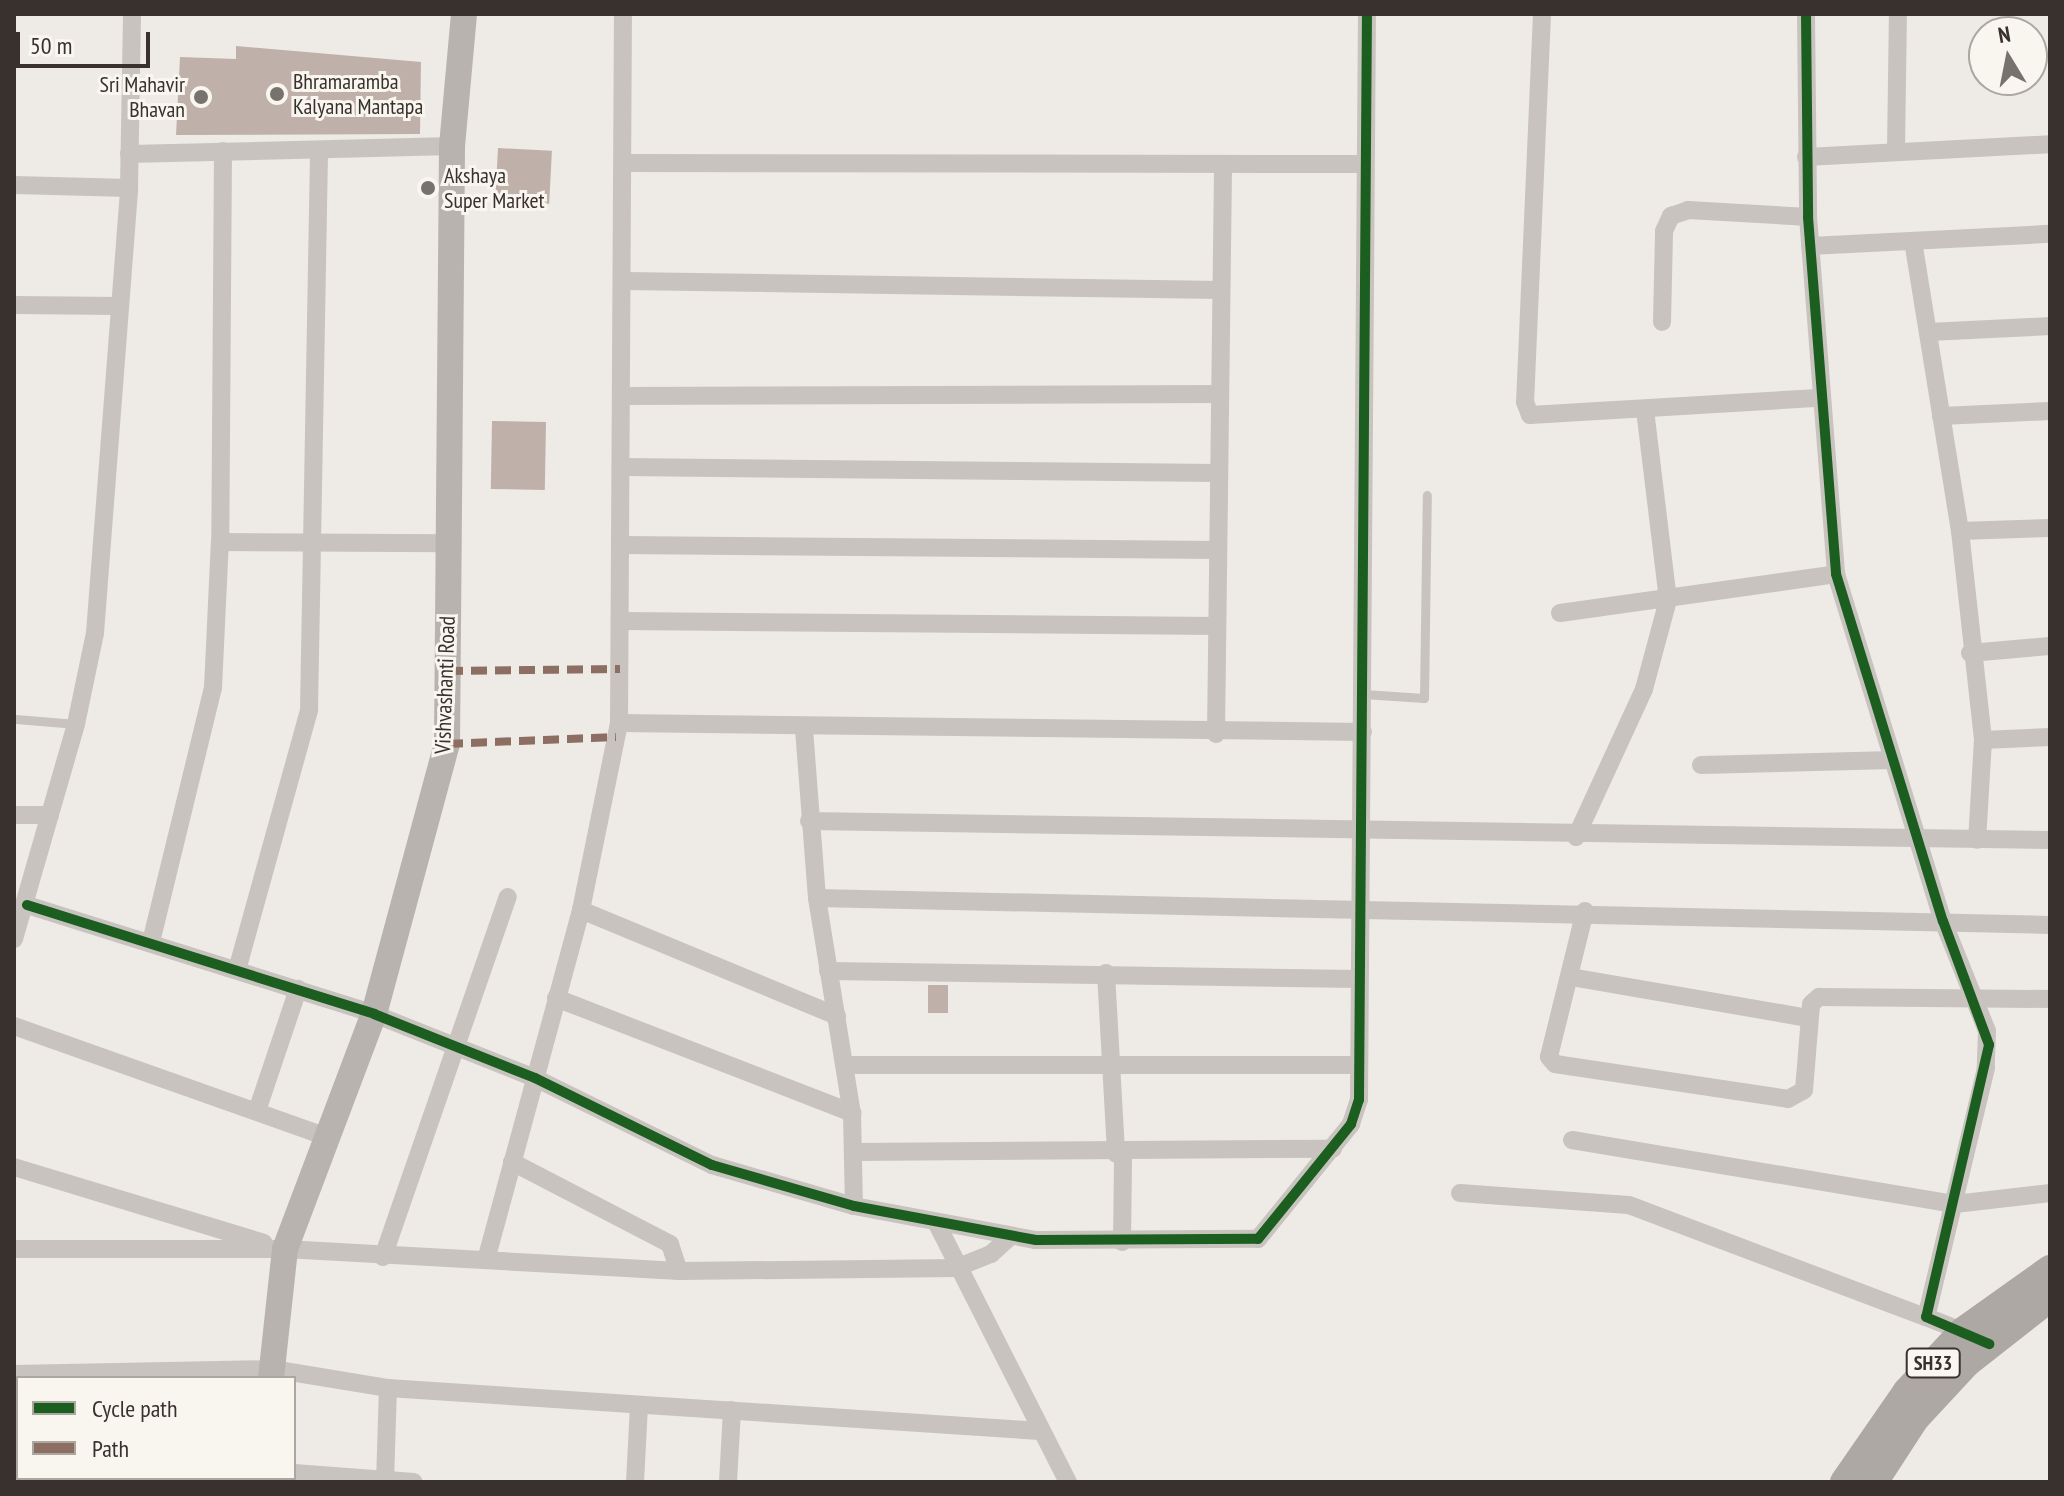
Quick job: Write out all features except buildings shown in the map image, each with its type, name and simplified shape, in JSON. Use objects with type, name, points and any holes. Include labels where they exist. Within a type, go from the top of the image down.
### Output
[{"type":"main road","name":"SH33","points":[[1844,1482],[1907,1391],[1963,1331],[2050,1279]]},
{"type":"main road","points":[[1874,1482],[1915,1419],[2050,1279]]},
{"type":"street","points":[[16,928],[27,905],[76,724],[95,633],[129,188],[132,14]]},
{"type":"street","name":"Vishvashanti Road","points":[[272,1374],[285,1249],[374,1014],[447,744],[452,146],[464,14]]},
{"type":"street","points":[[486,1260],[581,910],[619,723],[626,163],[623,14]]},
{"type":"street","points":[[27,905],[374,1014],[535,1078],[712,1165],[854,1206],[1011,1236],[1122,1242],[1258,1239],[1333,1149],[1359,1100],[1363,732],[1363,164],[1367,14]]},
{"type":"street","points":[[1542,14],[1525,402],[1530,415],[1819,398]]},
{"type":"street","points":[[1806,14],[1808,217],[1819,398],[1836,574],[1943,921],[1989,1045],[1955,1204],[1926,1317]]},
{"type":"street","points":[[1896,151],[1898,14]]},
{"type":"street","points":[[1806,157],[2050,144]]},
{"type":"street","points":[[129,154],[319,152],[452,146]]},
{"type":"street","points":[[151,942],[213,688],[220,542],[223,151]]},
{"type":"street","points":[[237,970],[309,710],[319,152]]},
{"type":"street","points":[[626,163],[1363,164]]},
{"type":"street","points":[[1216,734],[1223,166]]},
{"type":"street","points":[[14,185],[129,188]]},
{"type":"street","points":[[1662,322],[1664,231],[1671,216],[1688,210],[1808,217]]},
{"type":"street","points":[[1810,246],[2050,234]]},
{"type":"street","points":[[1913,241],[1960,531],[1970,653],[1983,740],[1977,840]]},
{"type":"street","points":[[625,281],[1221,290]]},
{"type":"street","points":[[14,305],[120,306]]},
{"type":"street","points":[[1929,332],[2050,326]]},
{"type":"street","points":[[623,396],[1220,394]]},
{"type":"street","points":[[1576,837],[1644,689],[1668,600],[1645,410]]},
{"type":"street","points":[[1941,416],[2050,411]]},
{"type":"street","points":[[623,467],[1219,473]]},
{"type":"street","points":[[1960,531],[2050,528]]},
{"type":"street","points":[[220,542],[313,545],[448,543]]},
{"type":"street","points":[[622,545],[1218,550]]},
{"type":"street","points":[[1560,613],[1836,574]]},
{"type":"street","points":[[621,621],[1217,626]]},
{"type":"street","points":[[1970,653],[2050,646]]},
{"type":"street","points":[[619,723],[804,729],[1216,734],[1363,732]]},
{"type":"street","points":[[804,729],[817,898],[852,1113],[854,1206]]},
{"type":"street","points":[[1983,740],[2050,737]]},
{"type":"street","points":[[1701,765],[1892,760]]},
{"type":"street","points":[[14,815],[50,815]]},
{"type":"street","points":[[809,821],[1576,837],[1919,842],[2050,840]]},
{"type":"street","points":[[383,1257],[453,1047],[508,897]]},
{"type":"street","points":[[817,898],[1585,911],[2050,925]]},
{"type":"street","points":[[581,910],[837,1016]]},
{"type":"street","points":[[1585,911],[1549,1057],[1555,1064],[1788,1099],[1804,1090],[1808,1018],[1819,997],[2050,999]]},
{"type":"street","points":[[828,971],[1358,979]]},
{"type":"street","points":[[1106,973],[1120,1155],[1122,1242]]},
{"type":"street","points":[[1571,977],[1808,1018]]},
{"type":"street","points":[[257,1111],[298,989]]},
{"type":"street","points":[[556,998],[852,1113]]},
{"type":"street","points":[[14,1026],[328,1137]]},
{"type":"street","points":[[845,1065],[1358,1065]]},
{"type":"street","points":[[1572,1140],[1955,1204],[2050,1193]]},
{"type":"street","points":[[854,1152],[1120,1155],[1333,1149]]},
{"type":"street","points":[[512,1162],[670,1244],[679,1271]]},
{"type":"street","points":[[14,1167],[285,1249]]},
{"type":"street","points":[[1460,1193],[1629,1205],[1963,1331],[1989,1344]]},
{"type":"street","points":[[936,1222],[956,1268],[1068,1482]]},
{"type":"street","points":[[14,1249],[285,1249],[383,1257],[679,1271],[956,1268],[991,1254],[1011,1236]]},
{"type":"street","points":[[14,1374],[272,1374]]},
{"type":"street","points":[[296,1377],[388,1388],[1040,1431]]},
{"type":"street","points":[[385,1481],[388,1388]]},
{"type":"street","points":[[635,1482],[639,1405]]},
{"type":"street","points":[[728,1482],[732,1410]]},
{"type":"street","points":[[296,1473],[414,1482]]},
{"type":"lane","points":[[1363,694],[1424,698],[1427,495]]},
{"type":"lane","points":[[16,719],[76,724]]},
{"type":"marked path","points":[[447,671],[620,669]]},
{"type":"marked path","points":[[447,744],[616,737]]},
{"type":"cycle path","points":[[27,905],[374,1014],[535,1078],[712,1165],[854,1206],[1036,1240],[1258,1239],[1351,1124],[1359,1100],[1367,14]]},
{"type":"cycle path","points":[[1806,14],[1808,217],[1836,574],[1943,921],[1989,1045],[1926,1317],[1989,1344]]},
{"type":"place","name":"Bhramaramba Kalyana Mantapa","points":[[277,94]]},
{"type":"place","name":"Sri Mahavir Bhavan","points":[[201,97]]},
{"type":"place","name":"Akshaya Super Market","points":[[428,188]]}]
